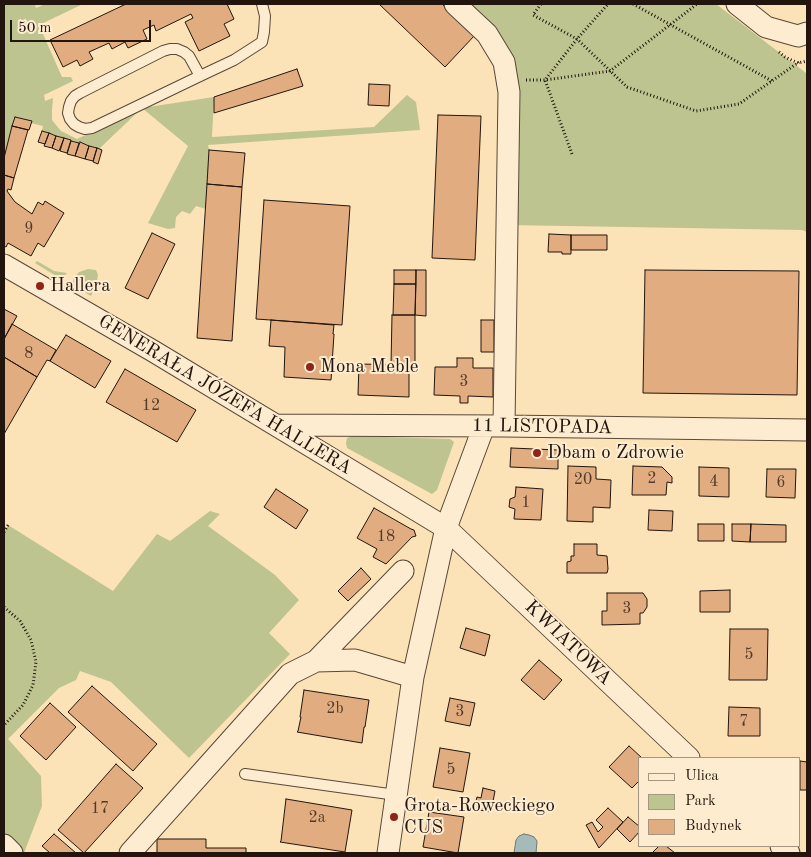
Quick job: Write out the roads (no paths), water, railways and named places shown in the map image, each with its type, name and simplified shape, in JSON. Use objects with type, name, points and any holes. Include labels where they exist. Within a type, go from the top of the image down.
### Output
[{"type":"street","points":[[388,853],[413,677],[446,528],[494,426],[509,92],[504,62],[487,34],[455,4]]},
{"type":"street","points":[[738,4],[766,28],[798,36],[807,33]]},
{"type":"street","name":"GENERAŁA JÓZEFA HALLERA","points":[[4,265],[154,352],[446,528]]},
{"type":"street","name":"11 LISTOPADA","points":[[276,425],[807,430]]},
{"type":"street","name":"KWIATOWA","points":[[446,528],[688,757]]},
{"type":"street","points":[[130,853],[290,674],[316,661],[404,572]]},
{"type":"street","points":[[316,661],[355,660],[413,677]]},
{"type":"street","points":[[4,845],[12,853]]},
{"type":"lane","points":[[200,76],[189,56],[177,49],[170,49],[75,96],[71,101],[68,113],[74,124],[86,129],[92,128],[234,60],[262,42],[265,16],[262,4]]},
{"type":"lane","points":[[245,774],[396,795]]},
{"type":"water","points":[[524,834],[534,837],[537,841],[536,853],[514,853],[516,840]]},
{"type":"place","name":"Hallera","points":[[40,286]]},
{"type":"place","name":"Mona Meble","points":[[310,367]]},
{"type":"place","name":"Dbam o Zdrowie","points":[[537,453]]},
{"type":"place","name":"Grota-Roweckiego CUS","points":[[394,817]]}]
